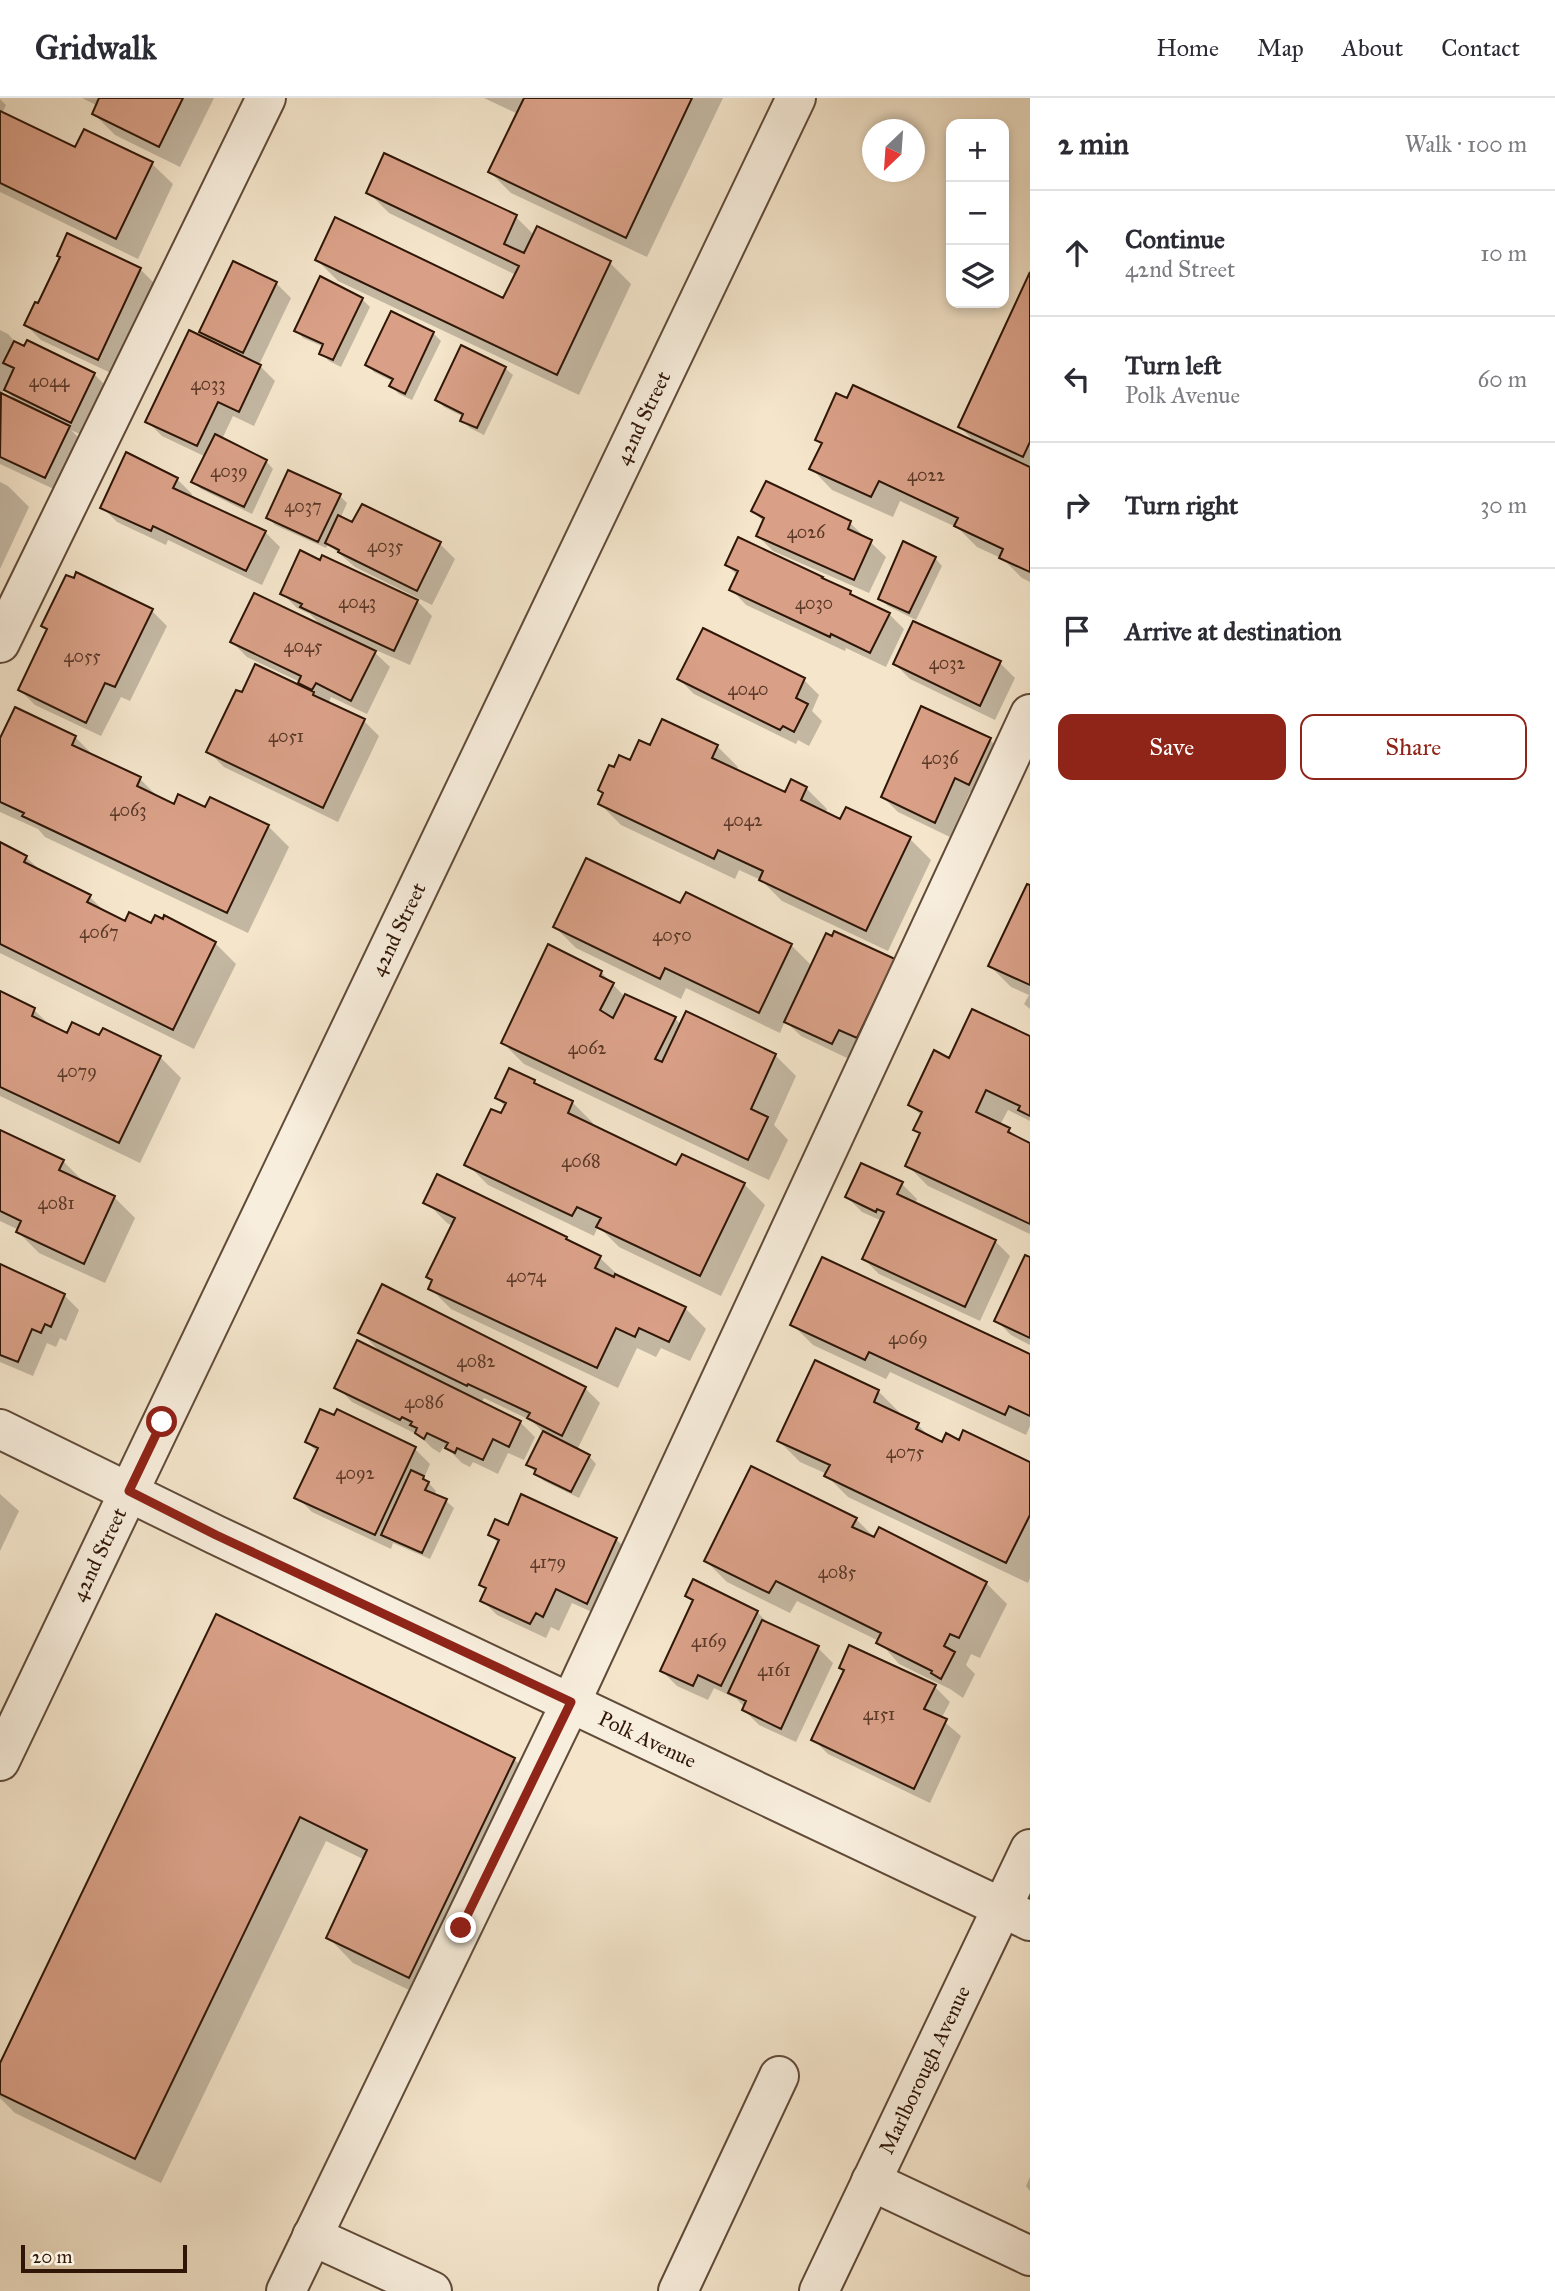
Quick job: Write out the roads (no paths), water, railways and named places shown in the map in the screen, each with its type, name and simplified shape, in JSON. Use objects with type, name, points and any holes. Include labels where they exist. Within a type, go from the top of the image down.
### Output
[{"type":"street","points":[[0,643],[266,98]]},
{"type":"street","name":"42nd Street","points":[[0,1761],[796,98]]},
{"type":"street","points":[[286,2291],[571,1702],[1030,714]]},
{"type":"street","name":"Polk Avenue","points":[[0,1429],[216,1535],[1016,1914]]},
{"type":"street","name":"Marlborough Avenue","points":[[819,2291],[871,2181],[1016,1914],[1030,1849]]},
{"type":"street","points":[[678,2291],[779,2076]]},
{"type":"street","points":[[871,2181],[1030,2256]]},
{"type":"street","points":[[313,2236],[432,2291]]}]
